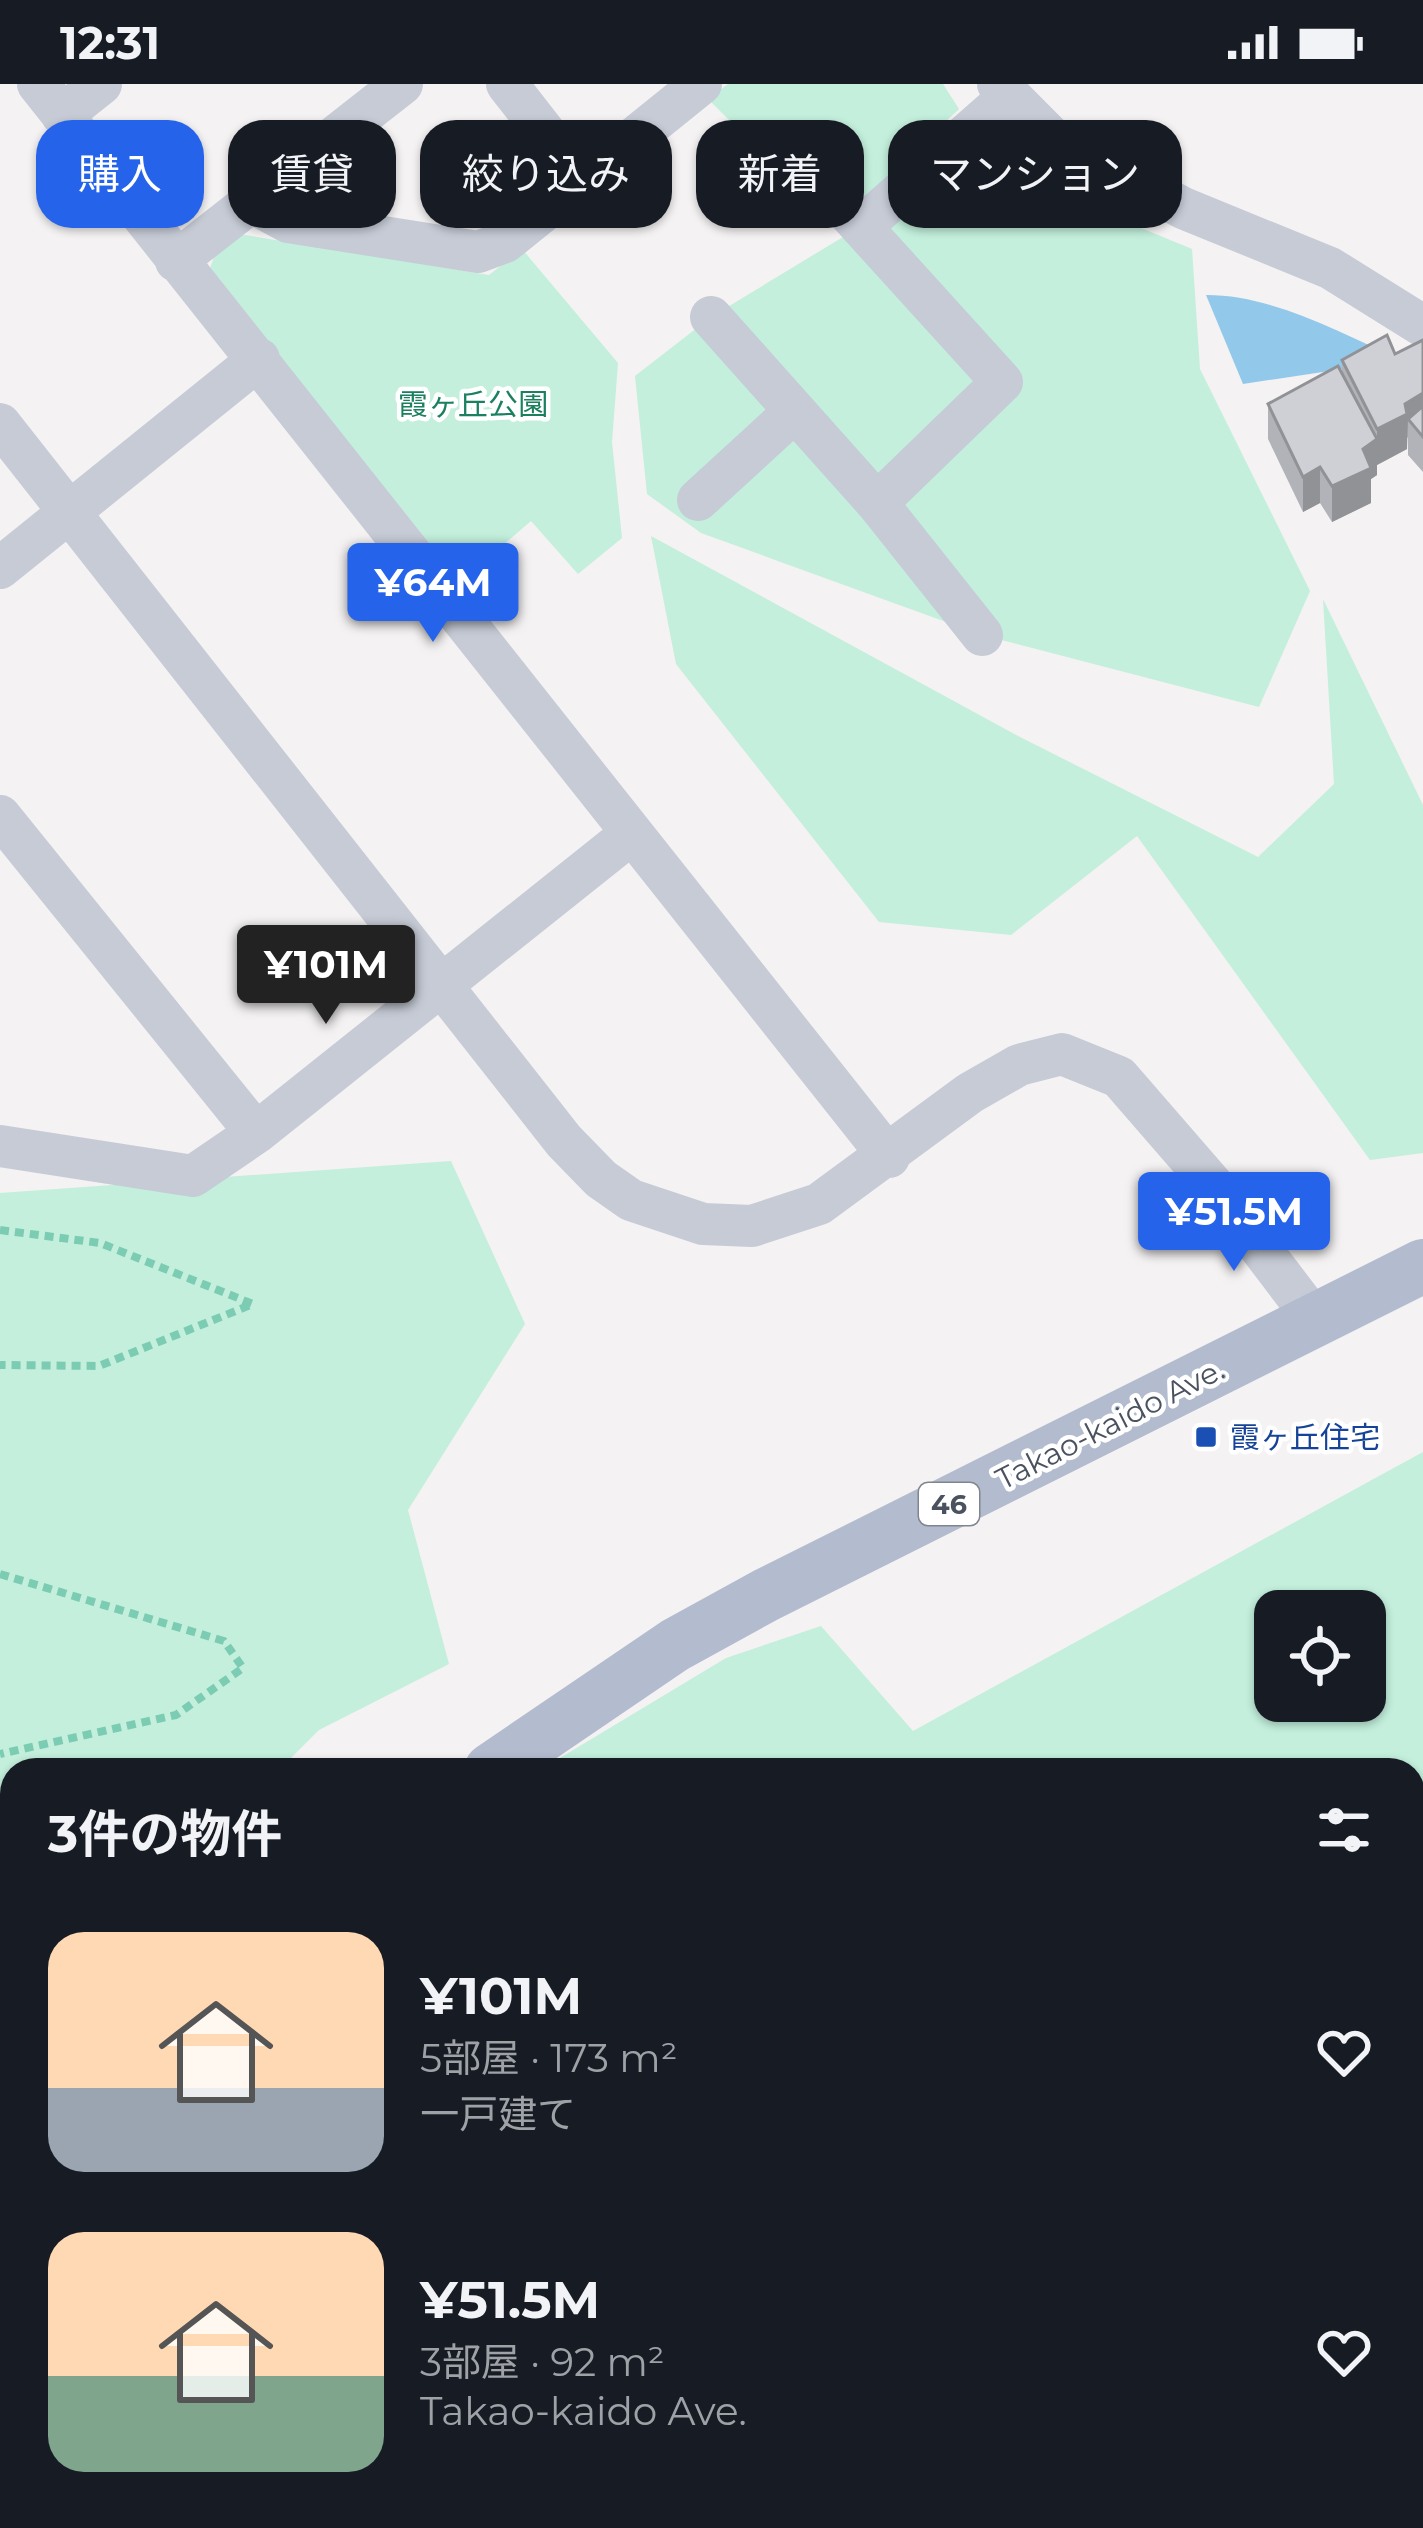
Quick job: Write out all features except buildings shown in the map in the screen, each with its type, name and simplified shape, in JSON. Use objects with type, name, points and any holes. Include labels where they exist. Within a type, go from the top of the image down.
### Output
[{"type":"main road","name":"Takao-kaido Ave.","points":[[509,1758],[675,1645],[766,1595],[1423,1266]]},
{"type":"street","points":[[101,84],[50,100],[889,1157]]},
{"type":"street","points":[[356,120],[402,84]]},
{"type":"street","points":[[507,84],[535,120]]},
{"type":"street","points":[[655,120],[701,84]]},
{"type":"street","points":[[877,503],[1002,382],[848,212],[1004,90],[1052,137],[1183,208],[1330,268],[1423,326]]},
{"type":"street","points":[[176,261],[228,220]]},
{"type":"street","points":[[327,228],[478,251],[505,242],[522,228]]},
{"type":"street","points":[[711,317],[877,503],[982,635]]},
{"type":"street","points":[[0,568],[259,359]]},
{"type":"street","points":[[698,500],[794,411]]},
{"type":"street","points":[[0,424],[564,1142],[601,1179],[631,1200],[703,1224],[752,1226],[819,1204],[970,1093],[1019,1065],[1062,1054],[1119,1077],[1211,1183],[1315,1320]]},
{"type":"street","points":[[0,816],[256,1133]]},
{"type":"street","points":[[0,1146],[193,1177],[256,1133],[631,834]]},
{"type":"path","points":[[0,1230],[100,1243],[253,1304],[99,1366],[0,1366]]},
{"type":"path","points":[[0,1574],[224,1641],[243,1668],[176,1715],[0,1754]]},
{"type":"green space","points":[[728,84],[943,84],[959,109],[947,120],[888,120],[888,176],[864,199],[864,120],[729,120],[708,99]]},
{"type":"green space","points":[[888,199],[888,228],[1141,228],[1192,249],[1200,369],[1310,591],[1259,707],[982,635],[701,533],[647,494],[635,376],[711,317],[854,228],[864,228],[864,219]]},
{"type":"green space","name":"霞ヶ丘公園","points":[[239,234],[489,275],[522,249],[618,363],[612,442],[622,538],[578,574],[531,521],[455,586],[207,277],[216,251]]},
{"type":"green space","points":[[651,536],[1020,737],[1258,857],[1334,784],[1323,599],[1423,805],[1423,1153],[1370,1160],[1137,836],[1011,935],[879,922],[676,664]]},
{"type":"green space","points":[[451,1161],[525,1324],[408,1510],[449,1664],[319,1730],[291,1758],[0,1758],[0,1193]]},
{"type":"green space","points":[[1423,1452],[1423,1758],[560,1758],[726,1658],[821,1626],[913,1731]]},
{"type":"water","points":[[1206,295],[1282,308],[1402,360],[1243,384]]},
{"type":"place","name":"霞ヶ丘住宅","points":[[1206,1437]]}]
